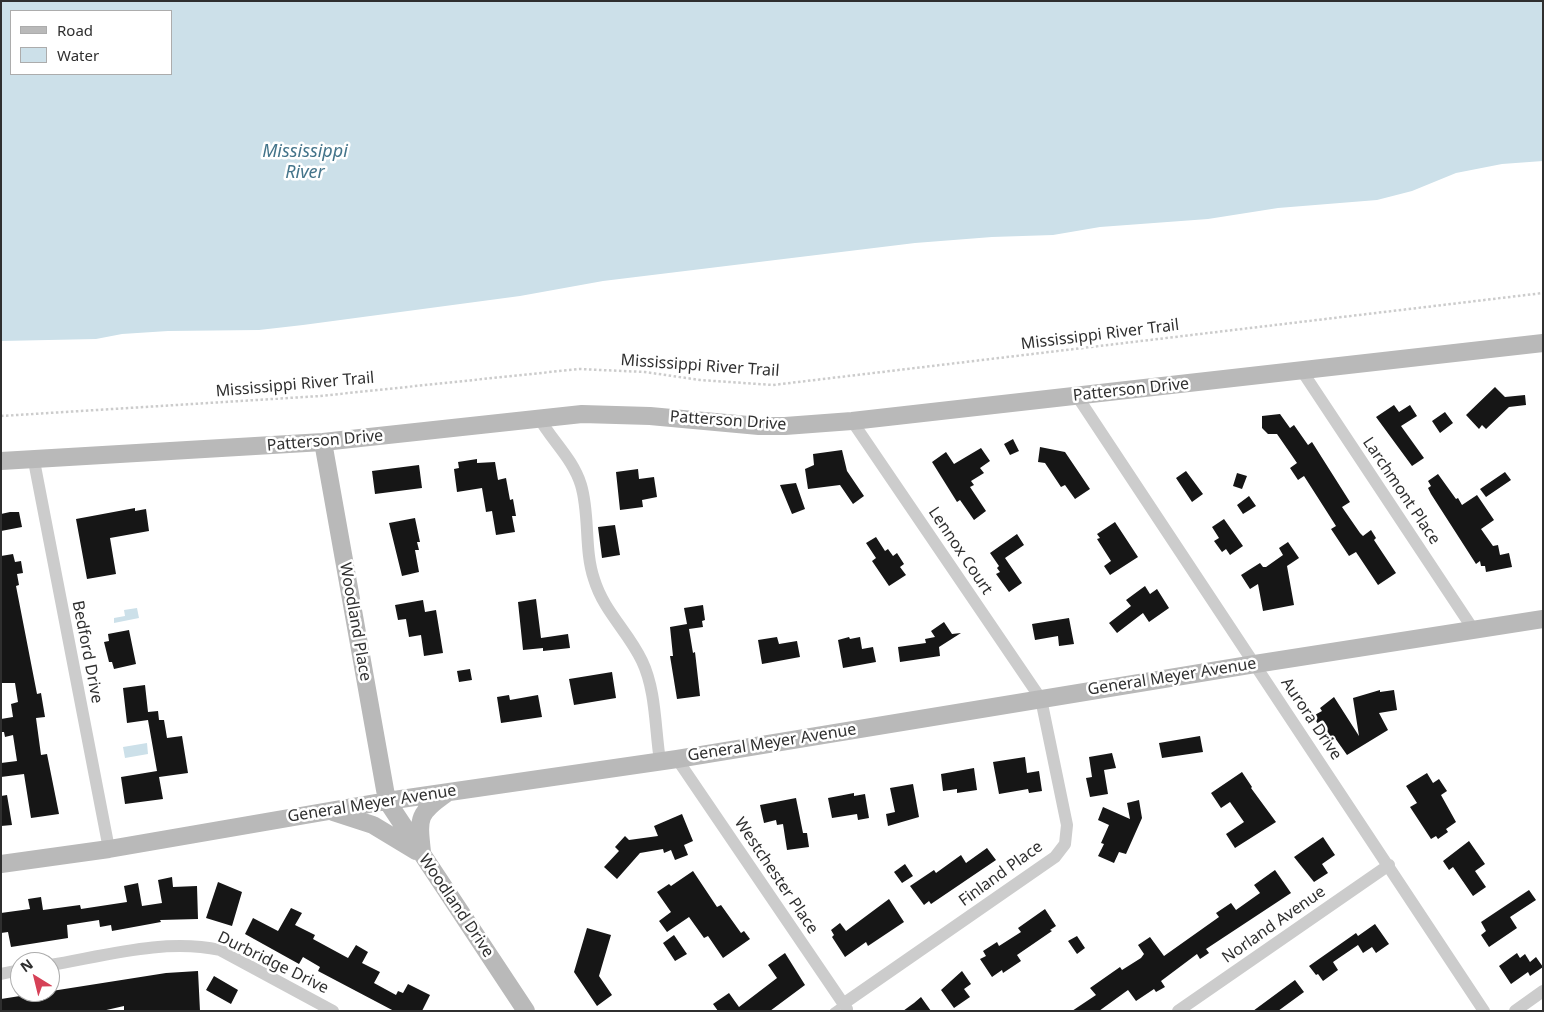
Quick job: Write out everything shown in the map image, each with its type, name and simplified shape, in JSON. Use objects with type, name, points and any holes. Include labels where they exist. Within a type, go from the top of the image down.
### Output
[{"type":"street","name":"Patterson Drive","points":[[1,461],[34,461],[323,442],[539,418],[611,413],[785,426],[852,421],[1543,343]]},
{"type":"street","name":"Larchmont Place","points":[[1302,371],[1473,629]]},
{"type":"street","name":"Aurora Drive","points":[[1077,396],[1484,1011]]},
{"type":"street","name":"Westchester Place","points":[[539,418],[547,432],[568,456],[582,487],[593,578],[608,612],[635,648],[643,663],[668,760],[841,1008]]},
{"type":"street","name":"Lennox Court","points":[[852,421],[1041,699]]},
{"type":"street","name":"Woodland Place","points":[[323,442],[386,801]]},
{"type":"street","name":"Bedford Drive","points":[[34,461],[109,849]]},
{"type":"street","name":"General Meyer Avenue","points":[[1,864],[109,849],[386,801],[668,760],[1543,619]]},
{"type":"street","name":"Finland Place","points":[[841,1008],[1032,874],[1055,857],[1065,844],[1067,825],[1041,699]]},
{"type":"street","points":[[422,855],[419,830],[421,817],[426,808],[448,792]]},
{"type":"street","name":"Woodland Drive","points":[[386,801],[526,1011]]},
{"type":"street","points":[[328,811],[373,825],[422,855]]},
{"type":"street","name":"Norland Avenue","points":[[1178,1011],[1389,865]]},
{"type":"street","name":"Durbridge Drive","points":[[60,964],[160,947],[204,947],[220,950],[333,1011]]},
{"type":"street","points":[[1514,1011],[1543,991]]},
{"type":"path","name":"Mississippi River Trail","points":[[1,416],[320,396],[579,369],[645,372],[700,380],[773,386],[1543,293]]},
{"type":"water","name":"Mississippi River","points":[[1,1],[1543,1],[1543,161],[1502,164],[1456,173],[1412,191],[1377,200],[1278,208],[1208,219],[1100,227],[1053,235],[992,237],[915,243],[603,281],[520,296],[259,330],[168,331],[122,334],[96,339],[1,341]]},
{"type":"water","points":[[137,608],[139,618],[114,623],[114,618],[125,616],[124,610]]},
{"type":"water","points":[[147,743],[148,754],[125,758],[123,747]]},
{"type":"building","points":[[1495,387],[1505,397],[1525,395],[1526,405],[1509,407],[1486,429],[1482,425],[1479,429],[1466,415]]},
{"type":"building","points":[[1394,405],[1399,412],[1410,405],[1417,416],[1401,426],[1424,458],[1412,466],[1376,417]]},
{"type":"building","points":[[1445,412],[1453,423],[1440,433],[1432,421]]},
{"type":"building","points":[[1280,414],[1290,428],[1294,425],[1308,445],[1312,442],[1350,502],[1342,507],[1360,533],[1363,536],[1371,530],[1376,538],[1374,540],[1396,573],[1378,585],[1356,552],[1349,556],[1331,529],[1336,526],[1304,476],[1298,480],[1290,468],[1297,463],[1277,434],[1268,434],[1262,428],[1262,416]]},
{"type":"building","points":[[1013,439],[1019,451],[1010,455],[1004,444]]},
{"type":"building","points":[[1040,447],[1065,452],[1090,489],[1075,499],[1065,485],[1061,487],[1045,463],[1038,462]]},
{"type":"building","points":[[981,448],[990,461],[980,468],[984,473],[971,481],[974,485],[970,487],[986,511],[974,520],[960,500],[957,502],[932,462],[946,452],[954,464]]},
{"type":"building","points":[[842,450],[847,471],[864,496],[853,504],[840,485],[808,489],[805,469],[814,465],[813,454]]},
{"type":"building","points":[[477,459],[477,463],[495,462],[498,480],[506,478],[510,500],[513,499],[516,516],[512,516],[515,532],[496,535],[492,511],[486,512],[482,488],[457,492],[454,469],[459,468],[458,462]]},
{"type":"building","points":[[419,465],[422,488],[375,494],[372,471]]},
{"type":"building","points":[[638,469],[639,479],[654,477],[657,497],[642,500],[643,507],[620,510],[616,472]]},
{"type":"building","points":[[1186,471],[1203,494],[1192,502],[1176,478]]},
{"type":"building","points":[[1505,472],[1511,480],[1486,497],[1480,489]]},
{"type":"building","points":[[1237,473],[1247,476],[1242,489],[1233,486]]},
{"type":"building","points":[[1438,474],[1462,505],[1477,495],[1494,520],[1481,529],[1493,546],[1498,545],[1500,555],[1509,553],[1512,567],[1486,572],[1485,566],[1481,566],[1480,561],[1476,564],[1428,488],[1431,486],[1428,481]]},
{"type":"building","points":[[796,483],[805,509],[792,514],[780,485]]},
{"type":"building","points":[[1249,496],[1256,506],[1243,514],[1237,505]]},
{"type":"building","points":[[135,508],[135,511],[146,509],[149,531],[110,538],[116,574],[87,579],[76,519]]},
{"type":"building","points":[[19,512],[22,527],[1,531],[1,514]]},
{"type":"building","points":[[415,518],[420,542],[417,542],[419,550],[415,550],[419,572],[402,576],[389,523]]},
{"type":"building","points":[[1224,519],[1243,546],[1230,555],[1226,549],[1222,552],[1214,541],[1219,538],[1212,527]]},
{"type":"building","points":[[1115,522],[1138,557],[1110,575],[1104,566],[1111,561],[1097,539],[1100,538],[1097,534]]},
{"type":"building","points":[[615,525],[620,555],[602,558],[598,527]]},
{"type":"building","points":[[1017,534],[1024,545],[1005,558],[1022,583],[1009,592],[996,574],[1000,572],[997,568],[999,566],[990,553]]},
{"type":"building","points":[[876,537],[885,551],[888,549],[893,556],[897,553],[904,564],[900,567],[906,575],[889,586],[872,561],[876,558],[866,543]]},
{"type":"building","points":[[1288,542],[1299,558],[1287,566],[1294,605],[1263,611],[1258,584],[1250,589],[1241,575],[1260,563],[1263,567],[1266,567],[1283,555],[1279,548]]},
{"type":"building","points":[[13,554],[15,562],[21,561],[23,573],[17,574],[19,585],[16,586],[37,694],[41,693],[45,717],[36,718],[41,755],[47,754],[59,814],[31,818],[24,774],[1,777],[1,763],[17,761],[13,735],[5,737],[4,732],[1,732],[1,719],[13,717],[11,704],[18,702],[15,683],[1,683],[1,556]]},
{"type":"building","points":[[1145,586],[1150,594],[1157,589],[1169,608],[1149,622],[1143,613],[1117,633],[1109,623],[1131,606],[1126,600]]},
{"type":"building","points":[[536,599],[541,638],[568,634],[570,648],[543,651],[543,648],[523,650],[518,602]]},
{"type":"building","points":[[423,600],[425,612],[436,610],[443,653],[424,656],[421,635],[409,637],[406,619],[398,620],[395,605]]},
{"type":"building","points":[[703,605],[705,620],[702,621],[703,627],[689,629],[693,653],[695,652],[700,696],[677,699],[670,656],[673,656],[670,627],[687,624],[684,608]]},
{"type":"building","points":[[1069,618],[1074,644],[1059,646],[1058,636],[1035,640],[1032,624]]},
{"type":"building","points":[[944,622],[952,634],[961,633],[939,647],[940,656],[900,662],[898,647],[926,643],[925,639],[935,637],[931,631]]},
{"type":"building","points":[[129,630],[136,664],[114,669],[112,662],[109,662],[104,642],[109,641],[108,634]]},
{"type":"building","points":[[777,637],[779,644],[797,641],[800,657],[762,664],[758,640]]},
{"type":"building","points":[[849,637],[850,639],[860,637],[862,649],[873,647],[876,662],[843,668],[838,640]]},
{"type":"building","points":[[470,669],[472,680],[459,682],[457,671]]},
{"type":"building","points":[[612,672],[616,698],[574,705],[569,679]]},
{"type":"building","points":[[145,685],[148,712],[158,711],[159,720],[164,720],[167,738],[182,736],[188,773],[159,777],[163,799],[125,804],[121,777],[157,771],[148,720],[127,723],[123,688]]},
{"type":"building","points":[[1380,690],[1380,692],[1394,690],[1397,710],[1379,713],[1388,730],[1347,755],[1335,738],[1333,740],[1329,735],[1326,737],[1313,716],[1322,711],[1320,708],[1334,697],[1359,736],[1353,698]]},
{"type":"building","points":[[509,695],[510,700],[538,695],[542,717],[501,723],[497,697]]},
{"type":"building","points":[[1200,736],[1203,752],[1162,758],[1159,743]]},
{"type":"building","points":[[1112,753],[1116,768],[1104,770],[1108,794],[1090,797],[1086,778],[1092,777],[1089,757]]},
{"type":"building","points":[[1025,757],[1027,773],[1039,771],[1042,791],[1029,793],[1028,789],[999,794],[993,762]]},
{"type":"building","points":[[974,768],[977,790],[957,793],[957,789],[943,791],[941,774]]},
{"type":"building","points":[[1242,772],[1251,788],[1276,822],[1235,848],[1226,834],[1244,822],[1230,802],[1221,808],[1211,793]]},
{"type":"building","points":[[1427,773],[1433,783],[1439,779],[1447,791],[1441,795],[1456,822],[1446,829],[1448,832],[1438,839],[1436,836],[1431,839],[1410,807],[1417,803],[1406,786]]},
{"type":"building","points":[[913,784],[919,817],[888,826],[886,814],[895,812],[890,788]]},
{"type":"building","points":[[854,793],[854,796],[865,794],[869,818],[858,820],[857,814],[832,818],[828,798]]},
{"type":"building","points":[[7,795],[12,825],[1,826],[1,796]]},
{"type":"building","points":[[796,798],[803,833],[807,833],[809,847],[787,850],[783,824],[777,825],[776,820],[764,823],[760,805]]},
{"type":"building","points":[[1139,800],[1142,818],[1126,854],[1119,852],[1114,863],[1098,856],[1104,844],[1101,843],[1109,825],[1098,820],[1103,807],[1130,819],[1127,803]]},
{"type":"building","points":[[682,814],[693,841],[684,845],[688,855],[675,860],[671,850],[664,853],[663,849],[640,853],[617,879],[604,867],[619,851],[615,847],[625,836],[629,840],[658,836],[654,826]]},
{"type":"building","points":[[1323,837],[1335,855],[1322,864],[1328,873],[1314,882],[1294,857]]},
{"type":"building","points":[[1469,841],[1485,864],[1475,871],[1486,887],[1473,896],[1453,867],[1449,870],[1443,861]]},
{"type":"building","points":[[987,848],[996,860],[931,904],[929,901],[924,905],[910,886],[934,870],[936,873],[961,855],[966,863]]},
{"type":"building","points":[[905,864],[913,876],[902,883],[894,872]]},
{"type":"building","points":[[1275,870],[1291,893],[1206,949],[1209,953],[1200,959],[1197,954],[1161,981],[1165,987],[1156,992],[1154,989],[1136,1001],[1128,990],[1099,1011],[1072,1011],[1096,995],[1090,988],[1120,967],[1122,970],[1141,958],[1144,954],[1138,945],[1150,937],[1164,956],[1219,917],[1216,913],[1231,903],[1236,910],[1260,893],[1254,885]]},
{"type":"building","points":[[693,871],[717,907],[721,905],[741,933],[744,931],[750,939],[723,958],[708,936],[704,938],[689,917],[667,932],[659,921],[671,912],[657,892],[669,884],[671,886]]},
{"type":"building","points":[[172,877],[173,887],[197,886],[198,919],[160,920],[161,922],[112,931],[111,925],[100,927],[99,920],[67,925],[68,938],[11,947],[8,932],[1,933],[1,913],[30,909],[28,899],[41,897],[43,910],[80,905],[81,909],[127,902],[124,886],[138,883],[142,906],[162,903],[158,880]]},
{"type":"building","points":[[218,882],[242,892],[232,926],[206,918]]},
{"type":"building","points":[[1529,890],[1536,900],[1510,917],[1517,928],[1489,947],[1481,935],[1486,931],[1481,922]]},
{"type":"building","points":[[889,899],[904,922],[868,946],[866,942],[845,957],[832,937],[834,935],[831,930],[840,923],[846,931]]},
{"type":"building","points":[[291,908],[302,913],[295,925],[315,935],[313,939],[348,958],[356,945],[368,952],[362,963],[380,972],[374,983],[396,995],[398,991],[403,993],[408,984],[430,995],[422,1011],[394,1011],[318,971],[320,967],[303,957],[299,964],[245,934],[253,918],[278,931]]},
{"type":"building","points":[[1045,909],[1056,926],[1050,930],[1052,931],[1017,955],[1021,961],[1003,973],[1002,970],[992,977],[980,959],[986,956],[983,951],[997,942],[999,946],[1021,932],[1018,928]]},
{"type":"building","points":[[1375,924],[1389,944],[1376,953],[1372,947],[1363,953],[1358,945],[1333,962],[1338,970],[1323,981],[1309,966],[1356,933],[1358,936]]},
{"type":"building","points":[[587,928],[611,935],[599,976],[612,995],[597,1006],[574,972]]},
{"type":"building","points":[[674,935],[687,954],[675,961],[663,943]]},
{"type":"building","points":[[1077,936],[1085,948],[1077,954],[1068,941]]},
{"type":"building","points":[[785,953],[805,985],[770,1011],[718,1011],[713,1004],[729,993],[739,1007],[777,978],[768,965]]},
{"type":"building","points":[[1517,953],[1520,958],[1525,954],[1530,962],[1536,957],[1543,967],[1530,976],[1528,972],[1511,984],[1499,966]]},
{"type":"building","points":[[198,971],[200,1011],[124,1011],[124,1006],[102,1011],[1,1011],[1,999],[10,998],[10,1002],[60,1002],[60,990],[166,973]]},
{"type":"building","points":[[962,971],[971,984],[964,989],[970,997],[954,1008],[941,990]]},
{"type":"building","points":[[214,976],[238,990],[231,1004],[206,990]]},
{"type":"building","points":[[1295,980],[1304,992],[1278,1011],[1253,1011]]},
{"type":"building","points":[[921,997],[931,1011],[903,1011],[914,1003]]}]
